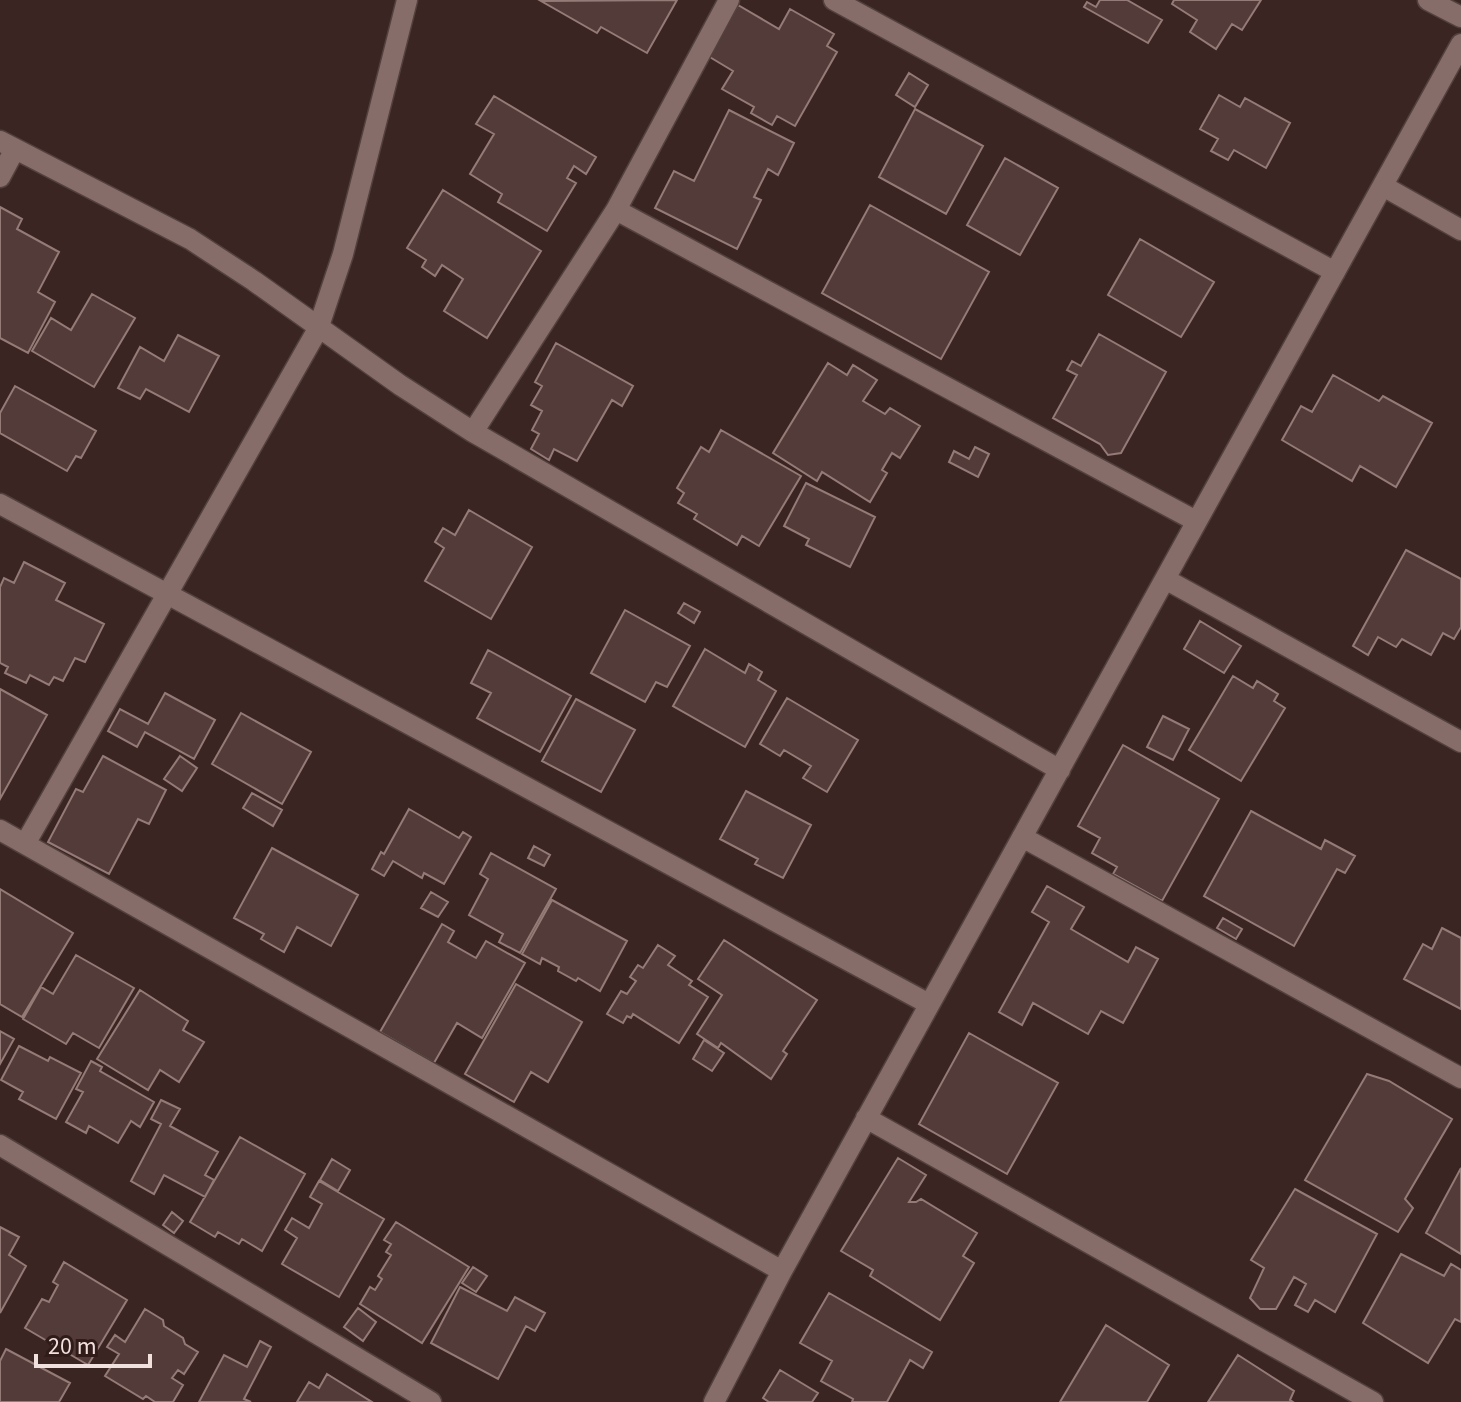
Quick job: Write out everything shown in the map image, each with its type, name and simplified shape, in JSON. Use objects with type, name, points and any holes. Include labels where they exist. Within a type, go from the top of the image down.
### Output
[{"type":"street","points":[[25,844],[318,329],[343,254],[407,0]]},
{"type":"street","points":[[473,432],[616,210],[729,0]]},
{"type":"street","points":[[834,0],[1335,272]]},
{"type":"street","points":[[1428,0],[1461,17]]},
{"type":"street","points":[[717,1401],[782,1271],[1461,44]]},
{"type":"street","points":[[0,177],[8,145],[190,239],[473,432],[1060,770]]},
{"type":"street","points":[[1383,186],[1461,230]]},
{"type":"street","points":[[616,210],[1196,521]]},
{"type":"street","points":[[0,504],[929,1004]]},
{"type":"street","points":[[1165,579],[1461,742]]},
{"type":"street","points":[[0,830],[782,1271]]},
{"type":"street","points":[[1022,837],[1461,1078]]},
{"type":"street","points":[[866,1118],[1373,1402]]},
{"type":"street","points":[[0,1145],[431,1402]]},
{"type":"building","points":[[677,0],[647,53],[601,27],[597,33],[541,1]]},
{"type":"building","points":[[1100,0],[1127,0],[1162,20],[1148,43],[1084,7],[1087,2],[1096,7]]},
{"type":"building","points":[[1174,0],[1261,0],[1242,30],[1232,24],[1216,49],[1190,32],[1197,20],[1172,4]]},
{"type":"building","points":[[738,5],[779,29],[790,9],[834,34],[827,46],[837,52],[795,126],[777,116],[772,125],[751,113],[754,107],[722,89],[733,71],[708,56]]},
{"type":"building","points":[[909,73],[928,85],[915,107],[896,95]]},
{"type":"building","points":[[1219,95],[1240,107],[1245,98],[1290,123],[1266,168],[1234,150],[1228,160],[1211,151],[1218,139],[1200,129]]},
{"type":"building","points":[[494,96],[596,157],[586,174],[574,166],[567,178],[576,183],[547,231],[498,202],[502,194],[470,174],[494,134],[476,124]]},
{"type":"building","points":[[915,109],[983,146],[946,214],[879,177]]},
{"type":"building","points":[[729,110],[794,143],[778,175],[768,169],[754,197],[761,200],[737,249],[655,208],[674,171],[694,181]]},
{"type":"building","points":[[1005,158],[1058,188],[1020,255],[967,225]]},
{"type":"building","points":[[443,190],[541,251],[487,338],[444,311],[463,279],[442,265],[435,276],[422,267],[426,260],[407,248]]},
{"type":"building","points":[[870,205],[989,272],[941,359],[822,293]]},
{"type":"building","points":[[0,207],[22,219],[17,229],[59,252],[38,292],[55,302],[28,353],[0,338]]},
{"type":"building","points":[[1140,239],[1214,282],[1181,337],[1108,295]]},
{"type":"building","points":[[92,294],[135,318],[94,387],[32,351],[51,318],[71,330]]},
{"type":"building","points":[[1099,334],[1166,372],[1121,453],[1108,455],[1100,444],[1053,418],[1077,375],[1067,370],[1072,361],[1081,366]]},
{"type":"building","points":[[178,335],[219,356],[189,412],[146,389],[140,399],[118,388],[140,347],[164,361]]},
{"type":"building","points":[[556,343],[633,386],[622,406],[612,400],[577,461],[554,449],[549,460],[531,449],[539,434],[532,430],[542,411],[531,405],[542,386],[535,382]]},
{"type":"building","points":[[828,363],[847,375],[853,365],[877,380],[863,401],[885,414],[890,408],[920,426],[900,458],[892,453],[882,470],[887,473],[870,502],[822,472],[817,481],[773,453]]},
{"type":"building","points":[[1333,375],[1379,401],[1383,396],[1432,423],[1396,487],[1360,466],[1352,481],[1282,440],[1301,406],[1312,412]]},
{"type":"building","points":[[15,386],[96,431],[81,458],[76,456],[67,471],[0,433],[0,413]]},
{"type":"building","points":[[721,430],[801,476],[759,546],[742,536],[737,545],[694,519],[697,514],[678,503],[684,493],[677,488],[701,447],[709,452]]},
{"type":"building","points":[[975,447],[989,454],[978,477],[949,462],[954,451],[969,459]]},
{"type":"building","points":[[806,483],[875,517],[850,567],[806,545],[809,539],[784,526]]},
{"type":"building","points":[[469,510],[532,547],[491,619],[425,581],[444,548],[435,542],[443,528],[455,535]]},
{"type":"building","points":[[1406,550],[1461,579],[1461,627],[1454,639],[1443,633],[1431,655],[1402,639],[1396,647],[1378,637],[1368,655],[1353,646]]},
{"type":"building","points":[[24,562],[65,583],[56,600],[104,624],[85,662],[75,658],[63,681],[54,677],[49,685],[30,675],[26,683],[5,673],[8,667],[0,663],[0,587],[4,578],[14,583]]},
{"type":"building","points":[[684,603],[700,612],[694,623],[678,613]]},
{"type":"building","points":[[625,610],[690,646],[667,687],[656,682],[645,702],[591,673]]},
{"type":"building","points":[[1200,621],[1241,646],[1224,673],[1184,649]]},
{"type":"building","points":[[705,649],[745,673],[749,664],[762,672],[758,680],[776,691],[745,747],[673,706]]},
{"type":"building","points":[[488,650],[571,696],[540,752],[477,718],[491,693],[471,683]]},
{"type":"building","points":[[1233,676],[1253,688],[1257,681],[1278,694],[1274,701],[1285,708],[1241,781],[1189,750]]},
{"type":"building","points":[[0,689],[47,715],[0,799]]},
{"type":"building","points":[[165,693],[215,720],[194,759],[145,732],[137,747],[108,731],[120,709],[148,724]]},
{"type":"building","points":[[787,698],[858,740],[827,792],[803,778],[811,766],[784,750],[780,756],[760,744]]},
{"type":"building","points":[[576,699],[635,730],[601,792],[542,761]]},
{"type":"building","points":[[241,713],[311,752],[282,804],[212,764]]},
{"type":"building","points":[[1163,716],[1189,729],[1173,760],[1147,747]]},
{"type":"building","points":[[1123,745],[1219,799],[1162,901],[1113,874],[1117,867],[1092,853],[1100,838],[1078,826]]},
{"type":"building","points":[[103,756],[166,790],[149,824],[138,819],[109,874],[48,842],[76,789],[83,792]]},
{"type":"building","points":[[180,756],[197,768],[182,791],[164,779]]},
{"type":"building","points":[[746,791],[811,825],[783,878],[755,864],[758,859],[720,839]]},
{"type":"building","points":[[252,793],[282,810],[273,826],[243,808]]},
{"type":"building","points":[[409,809],[459,838],[463,832],[471,837],[444,884],[424,873],[422,878],[393,861],[384,876],[372,869]]},
{"type":"building","points":[[1251,811],[1321,849],[1325,840],[1355,856],[1345,873],[1337,869],[1294,946],[1204,896]]},
{"type":"building","points":[[534,846],[550,855],[544,866],[528,858]]},
{"type":"building","points":[[272,848],[358,895],[331,946],[297,927],[284,952],[261,939],[264,934],[234,918]]},
{"type":"building","points":[[491,853],[556,889],[520,953],[499,942],[503,934],[469,915],[488,879],[480,874]]},
{"type":"building","points":[[1047,886],[1084,907],[1071,929],[1128,962],[1136,947],[1158,959],[1123,1023],[1101,1011],[1088,1034],[1033,1003],[1022,1025],[999,1012],[1049,922],[1032,912]]},
{"type":"building","points":[[0,889],[73,933],[22,1017],[0,1004]]},
{"type":"building","points":[[431,892],[448,902],[438,917],[421,908]]},
{"type":"building","points":[[552,900],[627,941],[600,991],[558,971],[559,967],[542,958],[540,964],[522,954]]},
{"type":"building","points":[[1223,918],[1242,929],[1236,939],[1217,928]]},
{"type":"building","points":[[442,924],[454,931],[448,942],[476,958],[486,941],[525,963],[482,1038],[457,1023],[434,1063],[380,1032]]},
{"type":"building","points":[[1442,928],[1461,938],[1461,1009],[1404,979],[1423,944],[1432,949]]},
{"type":"building","points":[[724,940],[817,1000],[783,1051],[787,1054],[771,1079],[721,1043],[718,1048],[697,1034],[722,995],[698,979]]},
{"type":"building","points":[[658,945],[675,956],[668,965],[692,981],[689,985],[708,997],[679,1043],[633,1014],[631,1018],[627,1016],[623,1023],[607,1014],[621,991],[627,994],[636,981],[630,977],[638,965],[643,968]]},
{"type":"building","points":[[76,955],[134,988],[99,1048],[73,1033],[66,1044],[23,1019],[41,987],[53,994]]},
{"type":"building","points":[[516,984],[582,1022],[548,1082],[531,1072],[514,1102],[465,1074]]},
{"type":"building","points":[[140,990],[188,1021],[183,1030],[204,1042],[179,1082],[160,1070],[148,1090],[97,1059]]},
{"type":"building","points":[[0,1031],[14,1039],[0,1064]]},
{"type":"building","points":[[969,1033],[1058,1083],[1007,1174],[919,1124]]},
{"type":"building","points":[[704,1040],[724,1053],[712,1071],[693,1059]]},
{"type":"building","points":[[19,1046],[81,1073],[56,1119],[19,1099],[23,1092],[1,1080]]},
{"type":"building","points":[[91,1061],[102,1067],[100,1071],[154,1102],[140,1127],[131,1121],[118,1143],[89,1126],[86,1133],[66,1122],[83,1092],[76,1089]]},
{"type":"building","points":[[1367,1074],[1389,1081],[1452,1119],[1405,1199],[1413,1208],[1398,1232],[1305,1180]]},
{"type":"building","points":[[161,1100],[180,1109],[170,1126],[218,1152],[205,1175],[214,1180],[205,1197],[164,1175],[154,1194],[131,1181],[161,1124],[151,1119]]},
{"type":"building","points":[[240,1137],[305,1174],[262,1251],[242,1239],[239,1244],[218,1232],[215,1237],[190,1222]]},
{"type":"building","points":[[898,1158],[926,1175],[909,1202],[921,1199],[977,1233],[963,1256],[974,1263],[940,1320],[870,1276],[873,1270],[841,1251]]},
{"type":"building","points":[[332,1159],[350,1170],[338,1191],[320,1180]]},
{"type":"building","points":[[1461,1168],[1461,1254],[1426,1233]]},
{"type":"building","points":[[319,1181],[384,1219],[339,1297],[282,1264],[297,1238],[285,1230],[292,1218],[309,1228],[322,1204],[310,1197]]},
{"type":"building","points":[[1295,1189],[1377,1234],[1335,1312],[1315,1300],[1308,1312],[1295,1305],[1306,1284],[1294,1277],[1276,1309],[1260,1309],[1250,1298],[1264,1268],[1251,1260]]},
{"type":"building","points":[[172,1212],[183,1221],[174,1233],[163,1225]]},
{"type":"building","points":[[396,1222],[469,1267],[422,1343],[360,1304],[370,1287],[375,1290],[382,1279],[378,1276],[391,1255],[386,1252],[391,1244],[384,1240]]},
{"type":"building","points":[[0,1227],[19,1237],[9,1255],[26,1266],[0,1313]]},
{"type":"building","points":[[1401,1254],[1444,1276],[1451,1264],[1461,1270],[1461,1322],[1455,1319],[1428,1363],[1363,1323]]},
{"type":"building","points":[[64,1262],[127,1300],[88,1365],[25,1328],[42,1299],[49,1302],[58,1285],[53,1282]]},
{"type":"building","points":[[473,1267],[487,1276],[476,1292],[462,1283]]},
{"type":"building","points":[[460,1287],[507,1311],[515,1297],[545,1313],[535,1331],[526,1326],[498,1379],[431,1343]]},
{"type":"building","points":[[829,1293],[932,1352],[923,1368],[910,1360],[887,1402],[852,1402],[853,1399],[821,1381],[832,1361],[800,1343]]},
{"type":"building","points":[[358,1308],[376,1322],[363,1341],[344,1327]]},
{"type":"building","points":[[145,1309],[163,1320],[164,1326],[198,1352],[184,1374],[178,1370],[172,1378],[183,1385],[173,1402],[155,1402],[146,1396],[143,1399],[105,1376],[119,1354],[107,1347],[115,1335],[125,1342]]},
{"type":"building","points":[[1106,1325],[1169,1365],[1147,1402],[1060,1402]]},
{"type":"building","points":[[260,1341],[271,1347],[244,1399],[251,1402],[199,1402],[224,1355],[247,1367]]},
{"type":"building","points":[[6,1349],[70,1383],[59,1402],[0,1402],[0,1361]]},
{"type":"building","points":[[1238,1355],[1294,1391],[1290,1400],[1293,1402],[1208,1402]]},
{"type":"building","points":[[780,1370],[818,1393],[812,1402],[769,1402],[763,1398]]},
{"type":"building","points":[[327,1374],[372,1402],[297,1402],[309,1382],[319,1388]]}]
